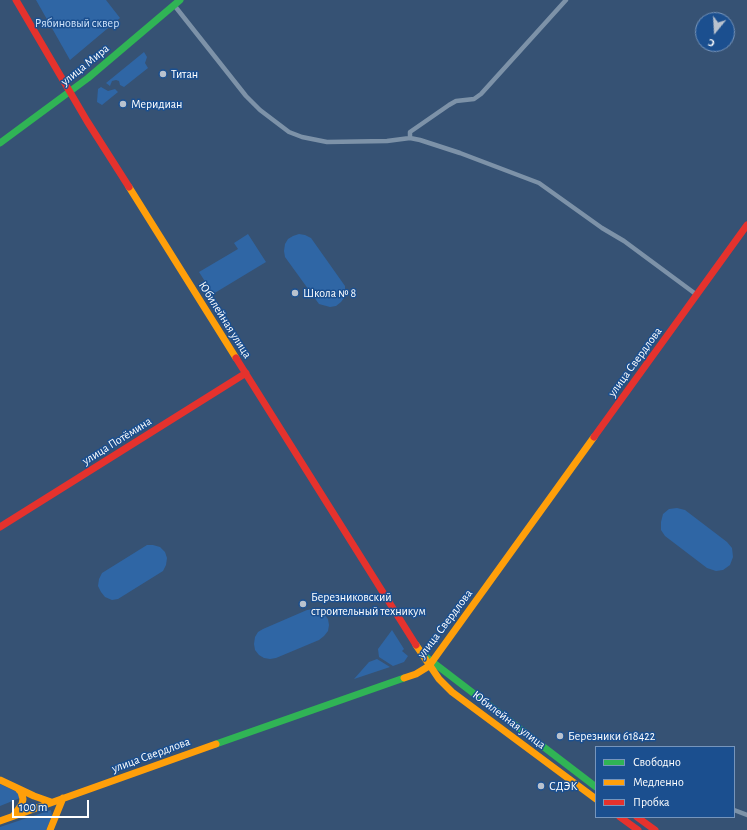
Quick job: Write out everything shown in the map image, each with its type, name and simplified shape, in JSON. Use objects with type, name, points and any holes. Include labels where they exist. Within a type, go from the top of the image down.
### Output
[{"type":"main road","name":"Юбилейная улица","points":[[16,0],[69,92],[418,650],[430,664],[439,679],[452,692],[595,798]]},
{"type":"main road","name":"улица Мира","points":[[0,143],[69,92],[180,0]]},
{"type":"main road","name":"улица Свердлова","points":[[0,821],[416,674],[430,664],[747,225]]},
{"type":"main road","name":"улица Потёмина","points":[[0,527],[246,373]]},
{"type":"main road","name":"Юбилейная улица","points":[[430,664],[595,786]]},
{"type":"main road","points":[[0,780],[34,796],[51,802]]},
{"type":"main road","points":[[12,817],[24,799],[21,792],[15,787]]},
{"type":"main road","points":[[50,830],[63,798]]},
{"type":"main road","points":[[621,818],[638,830]]},
{"type":"main road","points":[[638,818],[655,830]]},
{"type":"street","points":[[410,138],[410,132],[449,105],[456,101],[474,99],[481,94],[566,0]]},
{"type":"street","points":[[174,5],[246,96],[262,112],[288,132],[308,139],[327,142],[387,141],[410,138],[420,140],[460,153],[539,183],[602,228],[624,241],[697,295]]},
{"type":"street","points":[[735,810],[747,815]]},
{"type":"green space","name":"Рябиновый сквер","points":[[36,0],[106,0],[120,18],[70,60]]},
{"type":"green space","points":[[144,52],[147,57],[145,63],[148,68],[124,87],[120,85],[119,81],[116,80],[112,81],[110,86],[106,83]]},
{"type":"green space","points":[[101,87],[108,91],[115,89],[118,92],[102,105],[97,102],[98,89]]},
{"type":"green space","points":[[248,234],[266,262],[213,294],[199,272],[238,249],[234,243]]},
{"type":"green space","points":[[299,234],[311,238],[345,286],[344,298],[336,306],[330,307],[319,304],[285,257],[285,244],[288,239]]},
{"type":"green space","points":[[677,508],[685,510],[727,542],[732,548],[733,557],[730,565],[723,570],[716,571],[707,568],[665,536],[661,530],[663,514],[669,509]]},
{"type":"green space","points":[[147,545],[160,547],[165,552],[167,558],[163,571],[118,599],[112,600],[105,597],[98,586],[102,573]]},
{"type":"green space","points":[[307,610],[319,610],[328,619],[328,631],[319,640],[276,658],[270,659],[259,655],[255,650],[255,637],[258,632]]},
{"type":"green space","points":[[392,630],[404,649],[402,651],[408,656],[404,662],[393,666],[379,657],[378,649]]},
{"type":"green space","points":[[377,659],[390,667],[354,679],[369,662]]},
{"type":"green space","points":[[0,784],[19,793],[20,798],[0,806]]},
{"type":"green space","points":[[51,810],[52,816],[46,830],[0,830],[0,827]]},
{"type":"traffic: fast","points":[[0,143],[88,78],[180,0]]},
{"type":"traffic: fast","points":[[426,657],[595,786]]},
{"type":"traffic: fast","points":[[216,744],[404,678]]},
{"type":"traffic: slow","points":[[129,187],[236,358]]},
{"type":"traffic: slow","points":[[404,678],[416,674],[429,666],[594,437]]},
{"type":"traffic: slow","points":[[416,645],[439,679],[452,692],[595,798]]},
{"type":"traffic: slow","points":[[0,821],[216,744]]},
{"type":"traffic: slow","points":[[0,780],[34,796],[51,802]]},
{"type":"traffic: slow","points":[[14,815],[22,804],[23,799],[19,790]]},
{"type":"traffic: slow","points":[[50,830],[63,798]]},
{"type":"traffic: jam","points":[[16,0],[87,121],[129,187]]},
{"type":"traffic: jam","points":[[594,437],[747,225]]},
{"type":"traffic: jam","points":[[236,358],[416,645]]},
{"type":"traffic: jam","points":[[0,527],[246,373]]},
{"type":"traffic: jam","points":[[621,818],[638,830]]},
{"type":"traffic: jam","points":[[638,818],[655,830]]},
{"type":"place","name":"Титан","points":[[163,74]]},
{"type":"place","name":"Меридиан","points":[[123,104]]},
{"type":"place","name":"Школа № 8","points":[[295,293]]},
{"type":"place","name":"Березниковский строительный техникум","points":[[303,604]]},
{"type":"place","name":"Березники 618422","points":[[560,736]]},
{"type":"place","name":"СДЭК","points":[[541,786]]}]
